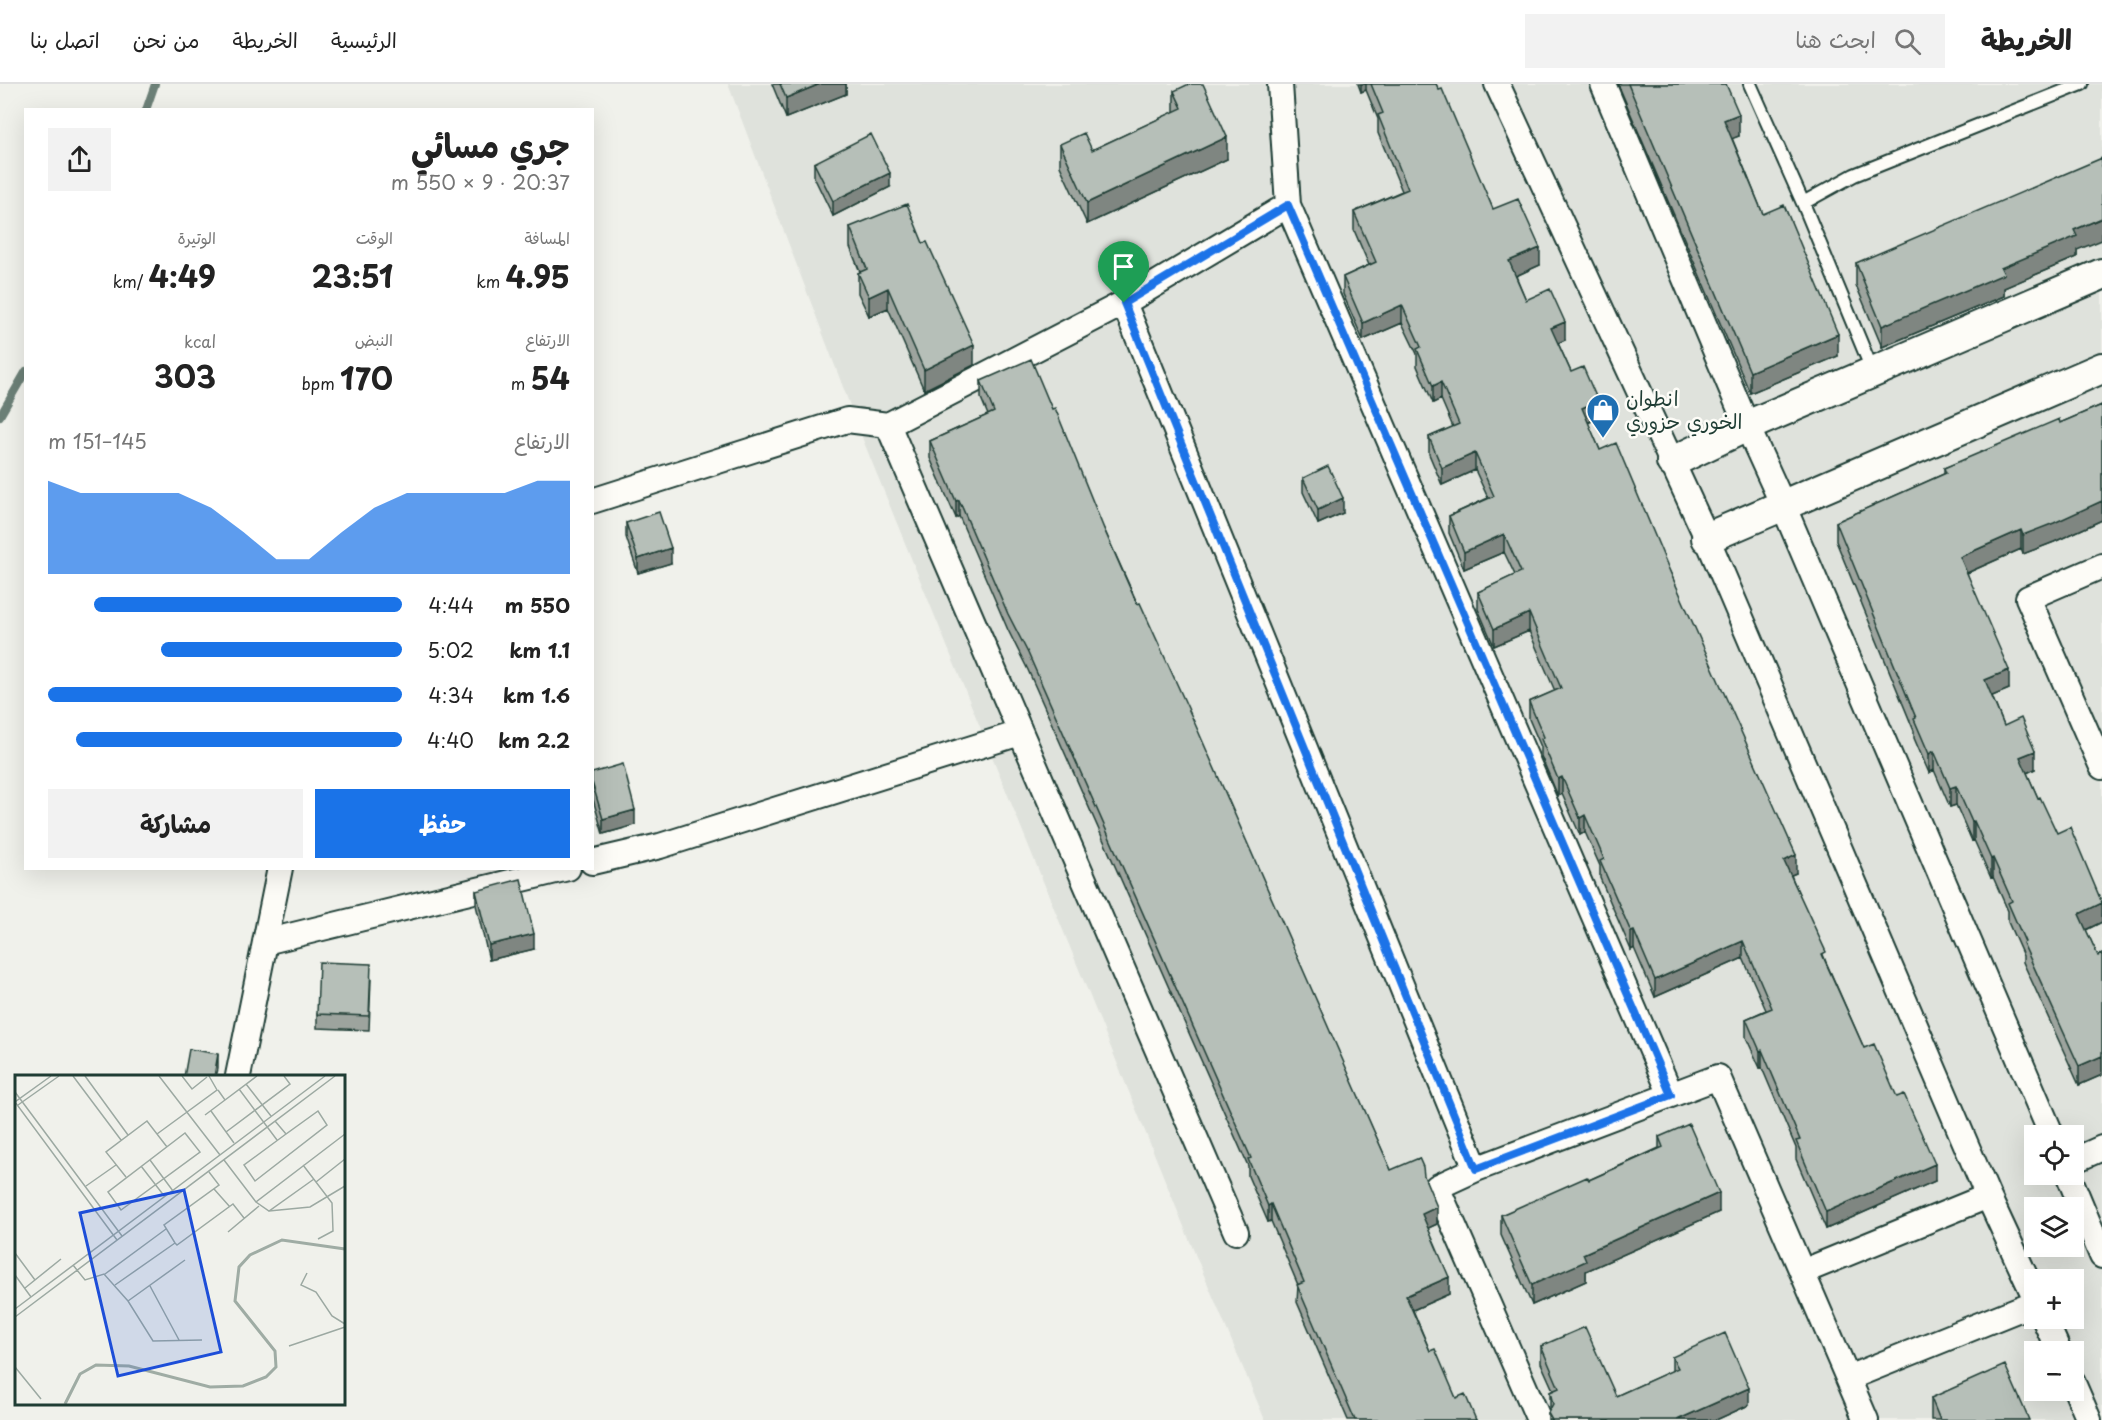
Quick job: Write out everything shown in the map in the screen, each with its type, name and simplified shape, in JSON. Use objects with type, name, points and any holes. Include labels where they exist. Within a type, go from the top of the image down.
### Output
[{"type":"street","points":[[1280,84],[1288,205],[1671,1095]]},
{"type":"street","points":[[1497,84],[1707,538],[1988,1196],[2024,1273]]},
{"type":"street","points":[[1603,84],[1747,426],[1783,505],[2047,1125]]},
{"type":"street","points":[[594,500],[847,420],[888,425],[1124,303],[1288,205]]},
{"type":"street","points":[[1672,462],[1747,426],[2102,274]]},
{"type":"street","points":[[1124,303],[1476,1169]]},
{"type":"street","points":[[1707,538],[2102,368]]},
{"type":"street","points":[[888,425],[1236,1232]]},
{"type":"street","points":[[2102,566],[2028,598],[2102,767]]},
{"type":"street","points":[[594,862],[660,846],[1020,733]]},
{"type":"street","points":[[238,1075],[280,870]]},
{"type":"street","points":[[265,942],[560,870]]},
{"type":"street","points":[[1539,1420],[1437,1187],[1476,1169],[1718,1077],[1866,1420]]},
{"type":"street","points":[[2084,1156],[2102,1148]]},
{"type":"street","points":[[2073,1185],[2102,1256]]},
{"type":"street","points":[[1802,1272],[1988,1196]]},
{"type":"street","points":[[1848,1378],[2024,1307]]},
{"type":"street","points":[[2081,1401],[2089,1420]]},
{"type":"lane","points":[[1750,84],[1803,203],[1873,372]]},
{"type":"lane","points":[[1803,203],[1854,175],[2082,84]]},
{"type":"shaded area","points":[[728,84],[2102,84],[2102,1420],[1265,1420],[865,445]]},
{"type":"building","points":[[780,84],[820,84],[786,98]]},
{"type":"building","points":[[1189,84],[1203,84],[1227,137],[1087,203],[1060,144],[1084,133],[1092,150],[1182,108],[1174,91]]},
{"type":"building","points":[[1371,84],[1436,84],[1439,90],[1442,89],[1493,209],[1518,199],[1540,248],[1509,261],[1526,300],[1550,289],[1565,322],[1551,328],[1571,372],[1583,367],[1598,401],[1582,408],[1600,450],[1616,443],[1671,574],[1796,855],[1784,861],[1826,952],[1822,954],[1864,1048],[1874,1044],[1897,1097],[1904,1094],[1935,1164],[1826,1212],[1796,1141],[1800,1140],[1762,1050],[1760,1051],[1746,1019],[1772,1008],[1743,941],[1655,980],[1600,861],[1604,859],[1585,815],[1580,818],[1562,777],[1558,779],[1541,739],[1544,737],[1529,702],[1561,688],[1529,613],[1494,629],[1478,592],[1521,572],[1504,534],[1464,552],[1449,516],[1494,496],[1475,453],[1442,468],[1429,437],[1459,424],[1441,382],[1433,386],[1417,349],[1421,347],[1402,305],[1363,323],[1343,277],[1376,262],[1354,212],[1408,189],[1378,115],[1383,113]]},
{"type":"building","points":[[1628,84],[1726,84],[1739,114],[1724,120],[1763,214],[1784,205],[1838,334],[1750,372]]},
{"type":"building","points":[[871,134],[890,173],[833,201],[814,163]]},
{"type":"building","points":[[2102,158],[2102,218],[2074,230],[2077,236],[2001,268],[2004,274],[1882,326],[1856,263]]},
{"type":"building","points":[[907,204],[923,243],[927,242],[974,345],[924,370],[888,288],[869,297],[858,273],[867,269],[850,227]]},
{"type":"building","points":[[1031,359],[1052,409],[1055,408],[1137,604],[1140,603],[1192,717],[1391,1170],[1419,1158],[1423,1167],[1424,1176],[1437,1207],[1422,1214],[1449,1277],[1406,1296],[1430,1351],[1435,1349],[1456,1398],[1465,1394],[1476,1420],[1355,1420],[1297,1285],[1304,1282],[1271,1204],[1268,1206],[1248,1159],[1251,1158],[1028,653],[930,441],[994,412],[981,381]]},
{"type":"building","points":[[2102,405],[2102,501],[2054,523],[2023,535],[2021,530],[1960,557],[2009,670],[1985,680],[2004,726],[2021,718],[2035,751],[2020,757],[2057,833],[2070,827],[2102,903],[2079,914],[2098,956],[2102,954],[2102,1056],[2079,1066],[2023,943],[2025,942],[2008,903],[2012,901],[1993,858],[1991,859],[1956,786],[1950,788],[1934,751],[1929,754],[1836,522],[1946,473],[1944,468],[2059,419],[2060,423]]},
{"type":"building","points":[[1328,466],[1343,498],[1318,510],[1303,478]]},
{"type":"building","points":[[659,512],[671,548],[638,559],[626,523]]},
{"type":"building","points":[[623,764],[635,810],[603,819],[594,789],[594,772]]},
{"type":"building","points":[[521,879],[534,934],[489,945],[476,891]]},
{"type":"building","points":[[319,962],[371,964],[369,1016],[317,1014]]},
{"type":"building","points":[[189,1049],[218,1054],[214,1075],[184,1075]]},
{"type":"building","points":[[1689,1124],[1719,1193],[1583,1254],[1586,1261],[1532,1285],[1501,1215],[1663,1147],[1659,1137]]},
{"type":"building","points":[[1585,1327],[1616,1396],[1678,1368],[1672,1357],[1725,1333],[1749,1388],[1677,1420],[1552,1420],[1548,1413],[1553,1404],[1550,1392],[1559,1388],[1541,1346]]},
{"type":"building","points":[[2005,1365],[2029,1420],[1940,1420],[1931,1398]]},
{"type":"waterway","points":[[147,108],[155,84]]},
{"type":"waterway","points":[[0,416],[24,374]]},
{"type":"place","name":"انطوان الخوري حزوري","points":[[1603,439]]},
{"type":"route","points":[[1288,205],[1671,1095],[1476,1169],[1124,303],[1288,205]]}]
